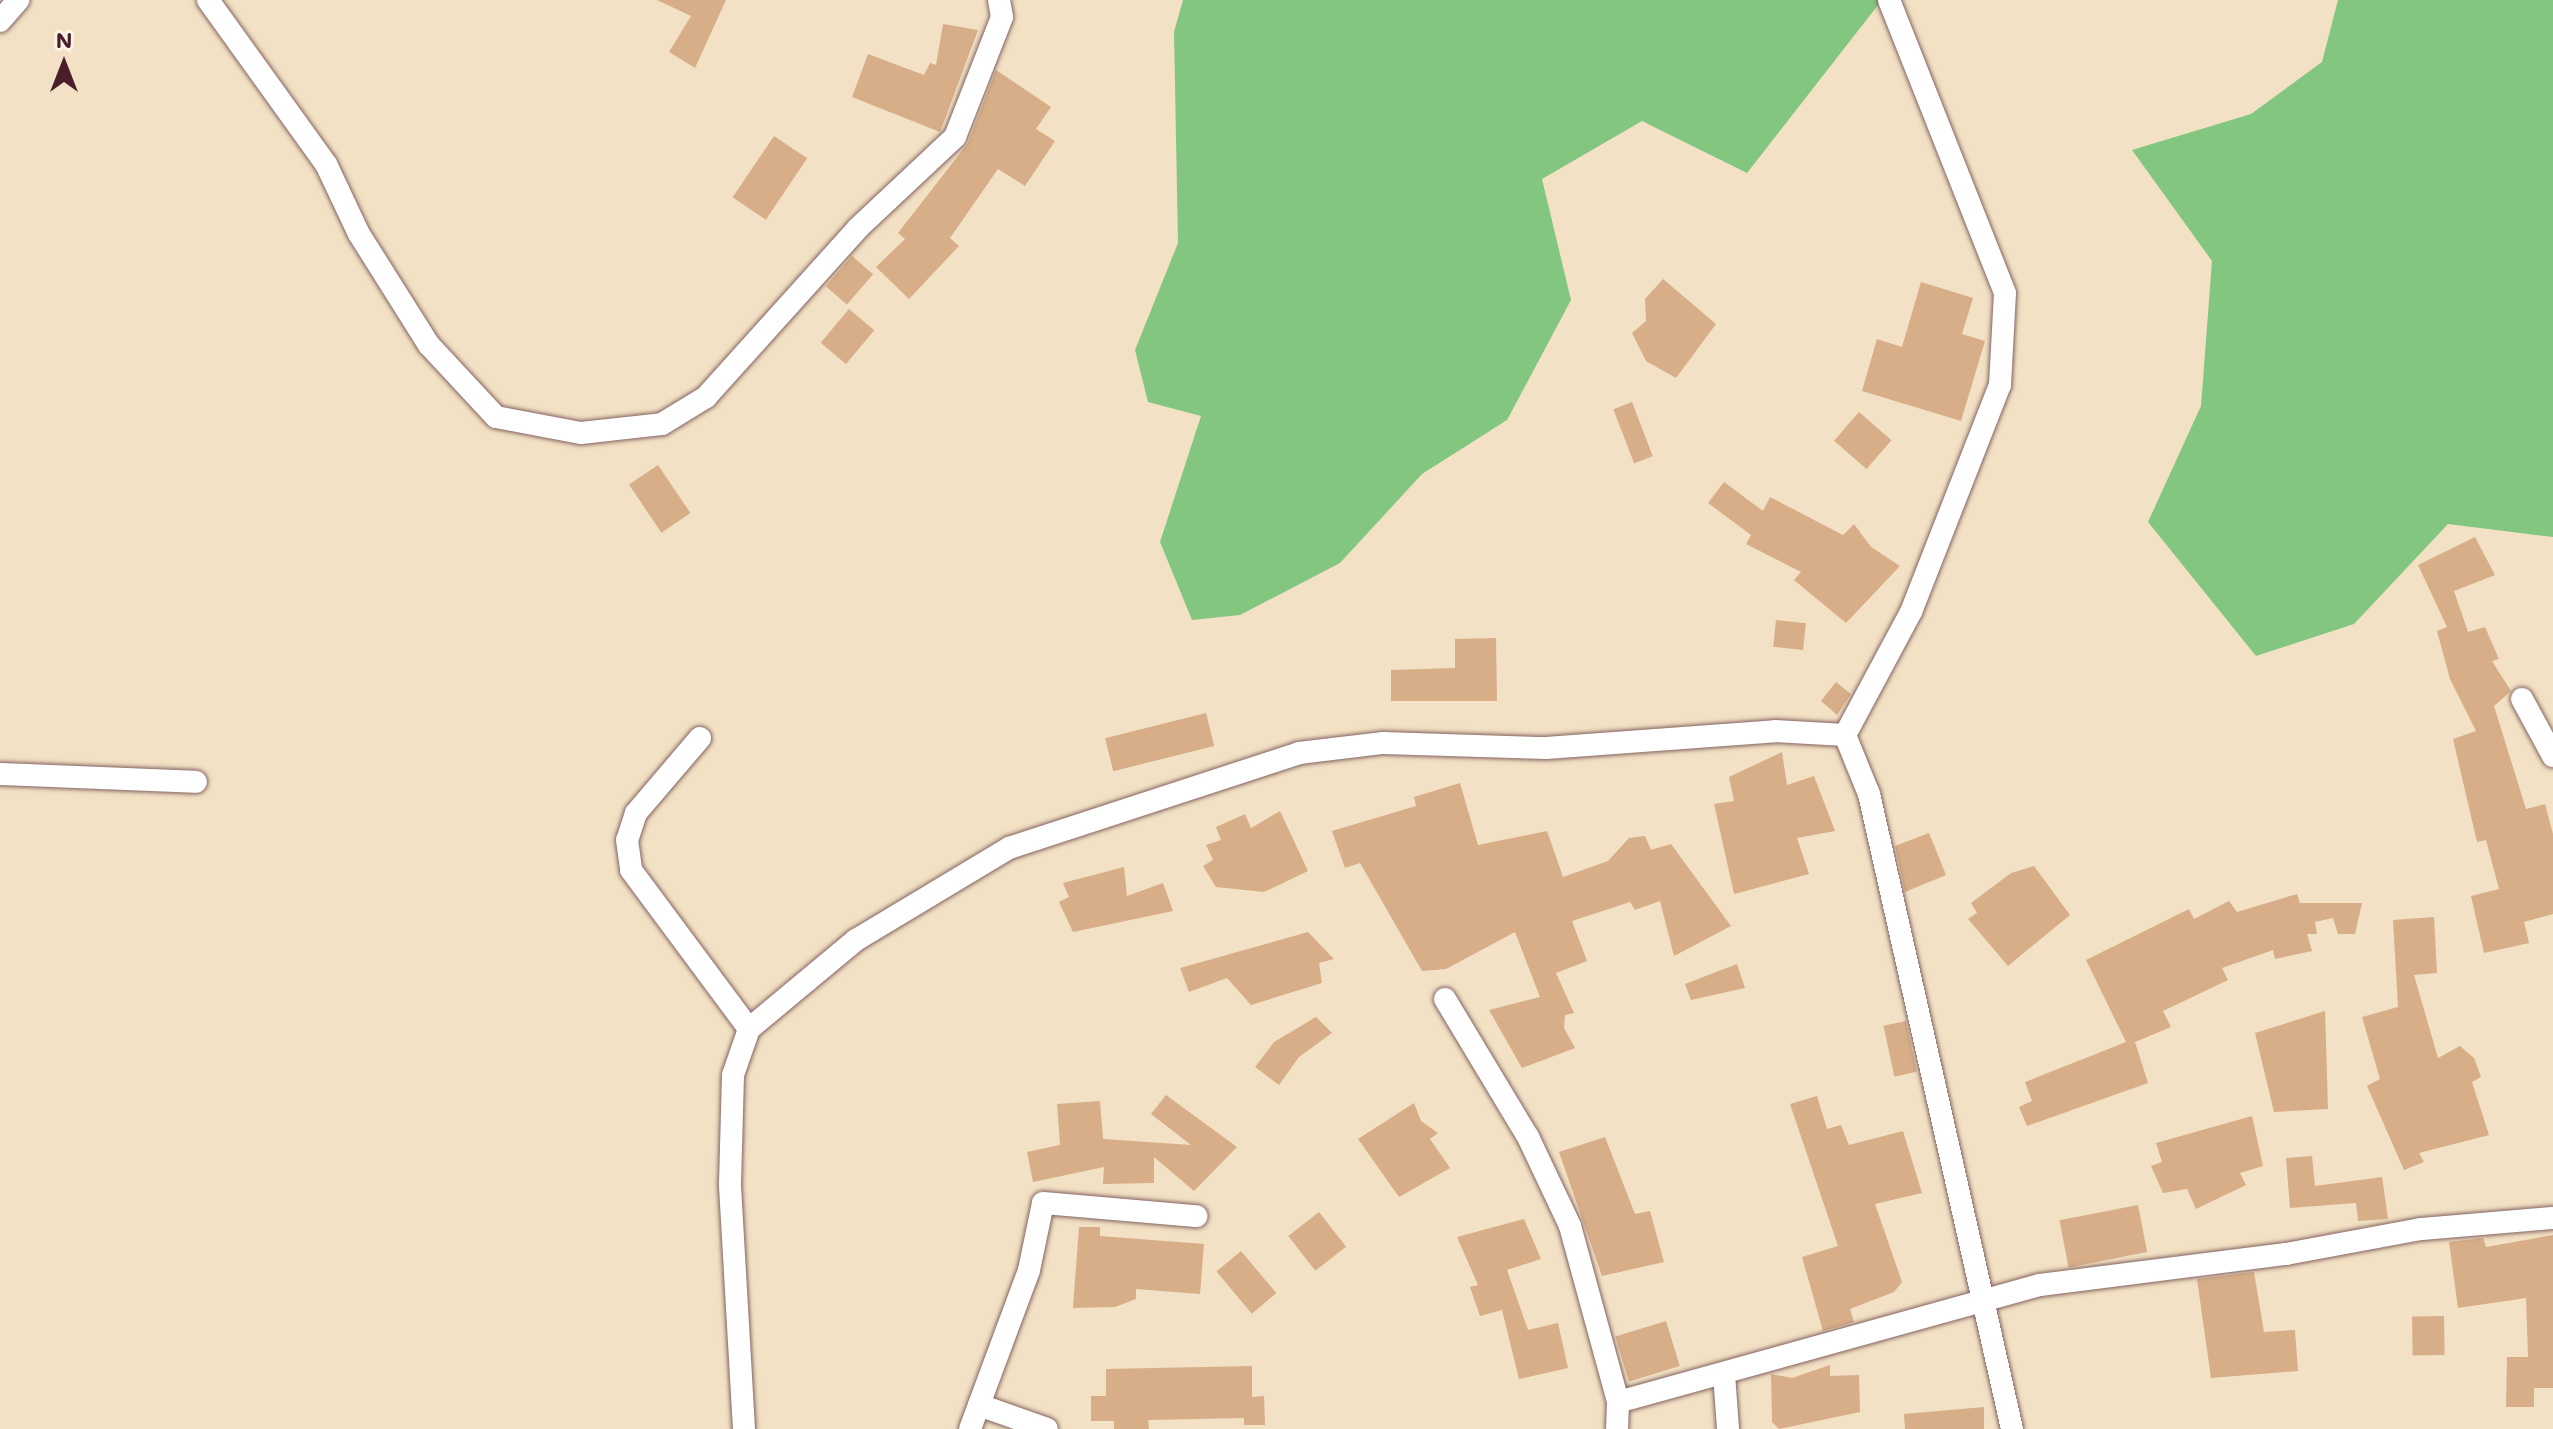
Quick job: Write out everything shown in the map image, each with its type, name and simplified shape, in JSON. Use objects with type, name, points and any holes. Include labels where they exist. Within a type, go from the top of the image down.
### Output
[{"type":"street","points":[[0,21],[18,0]]},
{"type":"street","points":[[208,0],[326,164],[359,234],[429,345],[496,417],[581,433],[662,424],[706,397],[858,228],[955,137],[1002,17],[999,0]]},
{"type":"street","points":[[1845,735],[1911,612],[2000,385],[2005,293],[1889,0]]},
{"type":"street","points":[[2522,699],[2553,756]]},
{"type":"street","points":[[744,1429],[730,1183],[733,1075],[749,1029],[856,940],[1009,848],[1299,753],[1383,743],[1546,748],[1775,731],[1845,735]]},
{"type":"street","points":[[1845,735],[1869,794],[1987,1297],[2012,1429]]},
{"type":"street","points":[[700,738],[636,813],[627,840],[631,870],[749,1029]]},
{"type":"street","points":[[0,774],[196,782]]},
{"type":"street","points":[[1445,999],[1528,1137],[1570,1226],[1618,1402],[1617,1429]]},
{"type":"street","points":[[970,1429],[1029,1270],[1043,1203],[1196,1216]]},
{"type":"street","points":[[1618,1402],[1987,1297],[2421,1229],[2553,1218]]},
{"type":"street","points":[[1724,1374],[1728,1429]]},
{"type":"street","points":[[979,1405],[1047,1429]]},
{"type":"green space","points":[[1183,0],[1882,0],[1747,173],[1642,121],[1542,179],[1571,300],[1507,420],[1422,474],[1340,563],[1240,615],[1192,620],[1160,542],[1201,416],[1148,402],[1135,350],[1178,243],[1174,32]]},
{"type":"green space","points":[[2338,0],[2553,0],[2553,537],[2448,524],[2354,624],[2256,656],[2148,522],[2201,406],[2212,261],[2132,150],[2251,114],[2322,62]]},
{"type":"building","points":[[657,0],[726,0],[695,68],[669,52],[691,16]]},
{"type":"building","points":[[943,24],[978,30],[940,132],[852,97],[868,54],[924,75],[930,63],[936,65]]},
{"type":"building","points":[[996,70],[1051,107],[1036,129],[1055,141],[1025,186],[998,169],[950,238],[959,246],[909,299],[876,267],[905,239],[898,233],[968,143]]},
{"type":"building","points":[[774,136],[807,158],[766,220],[733,197]]},
{"type":"building","points":[[852,256],[873,274],[847,305],[826,286]]},
{"type":"building","points":[[1663,279],[1716,324],[1676,378],[1646,361],[1632,333],[1646,321],[1645,299]]},
{"type":"building","points":[[1921,282],[1973,298],[1962,334],[1985,341],[1961,421],[1862,391],[1877,339],[1902,347]]},
{"type":"building","points":[[849,309],[874,330],[846,364],[821,343]]},
{"type":"building","points":[[1632,402],[1653,456],[1634,463],[1613,409]]},
{"type":"building","points":[[1859,412],[1891,440],[1867,469],[1834,441]]},
{"type":"building","points":[[658,465],[690,513],[661,533],[629,485]]},
{"type":"building","points":[[1724,482],[1763,511],[1770,497],[1843,535],[1854,524],[1871,547],[1900,566],[1846,623],[1794,580],[1801,572],[1746,544],[1751,535],[1708,503]]},
{"type":"building","points":[[2475,537],[2495,575],[2454,591],[2468,632],[2485,627],[2499,659],[2492,661],[2511,691],[2494,706],[2526,809],[2545,804],[2553,834],[2553,914],[2524,922],[2529,943],[2484,953],[2471,896],[2499,889],[2486,840],[2477,842],[2453,739],[2476,731],[2450,679],[2437,631],[2447,627],[2418,565]]},
{"type":"building","points":[[1776,620],[1806,623],[1803,650],[1773,647]]},
{"type":"building","points":[[1496,638],[1497,701],[1391,701],[1391,670],[1455,668],[1455,639]]},
{"type":"building","points":[[1836,682],[1851,694],[1837,715],[1821,701]]},
{"type":"building","points":[[1206,713],[1214,746],[1113,771],[1105,738]]},
{"type":"building","points":[[1782,752],[1787,785],[1814,776],[1835,831],[1797,838],[1809,874],[1734,894],[1714,804],[1734,801],[1729,777]]},
{"type":"building","points":[[1460,783],[1478,845],[1547,831],[1563,877],[1608,861],[1629,838],[1645,836],[1651,850],[1671,844],[1731,926],[1674,956],[1660,901],[1635,910],[1630,902],[1572,921],[1587,961],[1556,973],[1574,1013],[1565,1015],[1564,1028],[1575,1048],[1522,1068],[1489,1010],[1540,997],[1515,932],[1446,969],[1422,971],[1360,863],[1345,868],[1332,831],[1416,806],[1414,797]]},
{"type":"building","points":[[1280,811],[1308,871],[1264,892],[1216,887],[1203,866],[1213,860],[1206,845],[1221,840],[1216,827],[1245,814],[1251,828]]},
{"type":"building","points":[[1929,833],[1946,875],[1905,892],[1895,846]]},
{"type":"building","points":[[2034,866],[2070,915],[2008,966],[1968,919],[1977,913],[1971,903],[2011,873]]},
{"type":"building","points":[[1124,867],[1127,896],[1163,883],[1173,911],[1073,932],[1059,902],[1069,897],[1063,883]]},
{"type":"building","points":[[2297,894],[2300,903],[2362,903],[2355,934],[2338,934],[2333,918],[2315,922],[2317,934],[2307,934],[2312,951],[2275,959],[2273,950],[2222,968],[2228,980],[2163,1011],[2171,1027],[2135,1042],[2148,1083],[2027,1126],[2019,1107],[2032,1101],[2025,1082],[2126,1042],[2086,960],[2189,909],[2194,919],[2229,901],[2237,912]]},
{"type":"building","points":[[2434,917],[2437,973],[2414,975],[2438,1058],[2460,1046],[2474,1058],[2481,1077],[2472,1082],[2489,1135],[2419,1153],[2424,1162],[2404,1170],[2367,1086],[2380,1079],[2362,1017],[2398,1007],[2393,920]]},
{"type":"building","points":[[1308,932],[1334,959],[1319,963],[1322,983],[1251,1005],[1227,978],[1189,992],[1180,968]]},
{"type":"building","points":[[1737,964],[1745,988],[1691,1000],[1685,984]]},
{"type":"building","points":[[2325,1011],[2328,1109],[2274,1112],[2255,1033]]},
{"type":"building","points":[[1316,1017],[1332,1033],[1299,1057],[1279,1085],[1255,1067],[1274,1042]]},
{"type":"building","points":[[1906,1021],[1917,1072],[1894,1077],[1884,1026]]},
{"type":"building","points":[[1166,1095],[1237,1147],[1194,1191],[1154,1157],[1154,1183],[1103,1184],[1104,1167],[1033,1182],[1027,1152],[1060,1145],[1057,1104],[1100,1101],[1103,1139],[1191,1145],[1151,1114]]},
{"type":"building","points":[[1817,1096],[1827,1129],[1841,1125],[1849,1145],[1903,1131],[1922,1193],[1875,1204],[1902,1282],[1894,1292],[1850,1309],[1854,1322],[1823,1331],[1802,1257],[1838,1246],[1790,1104]]},
{"type":"building","points":[[1414,1103],[1421,1121],[1438,1133],[1430,1139],[1450,1168],[1399,1197],[1358,1139]]},
{"type":"building","points":[[2252,1116],[2263,1166],[2240,1173],[2246,1185],[2196,1209],[2187,1189],[2163,1193],[2151,1166],[2162,1162],[2156,1143]]},
{"type":"building","points":[[1605,1137],[1635,1214],[1650,1211],[1664,1262],[1602,1276],[1559,1152]]},
{"type":"building","points":[[2312,1156],[2315,1186],[2382,1177],[2388,1219],[2358,1221],[2356,1203],[2290,1208],[2286,1158]]},
{"type":"building","points":[[2138,1205],[2147,1252],[2069,1267],[2059,1220]]},
{"type":"building","points":[[1319,1212],[1346,1247],[1315,1271],[1288,1236]]},
{"type":"building","points":[[1524,1219],[1541,1259],[1507,1270],[1528,1330],[1558,1323],[1568,1368],[1519,1379],[1502,1310],[1480,1316],[1470,1287],[1478,1285],[1457,1237]]},
{"type":"building","points":[[1079,1227],[1100,1227],[1100,1236],[1204,1244],[1200,1294],[1136,1289],[1136,1299],[1115,1307],[1073,1308]]},
{"type":"building","points":[[2553,1235],[2553,1388],[2534,1388],[2534,1407],[2506,1407],[2507,1357],[2528,1357],[2526,1298],[2458,1308],[2449,1242],[2483,1238],[2486,1247]]},
{"type":"building","points":[[1241,1251],[1276,1293],[1252,1314],[1216,1272]]},
{"type":"building","points":[[2254,1272],[2264,1332],[2295,1330],[2298,1371],[2211,1378],[2197,1279]]},
{"type":"building","points":[[2444,1316],[2445,1355],[2413,1356],[2412,1317]]},
{"type":"building","points":[[1666,1321],[1680,1366],[1629,1381],[1615,1336]]},
{"type":"building","points":[[1830,1365],[1830,1376],[1859,1375],[1860,1412],[1779,1429],[1772,1422],[1771,1374],[1792,1378]]},
{"type":"building","points":[[1252,1366],[1252,1397],[1264,1396],[1265,1425],[1244,1425],[1244,1418],[1148,1420],[1149,1429],[1114,1429],[1114,1421],[1091,1421],[1091,1396],[1106,1396],[1106,1369]]},
{"type":"building","points":[[1984,1407],[1984,1429],[1905,1429],[1904,1414]]}]
